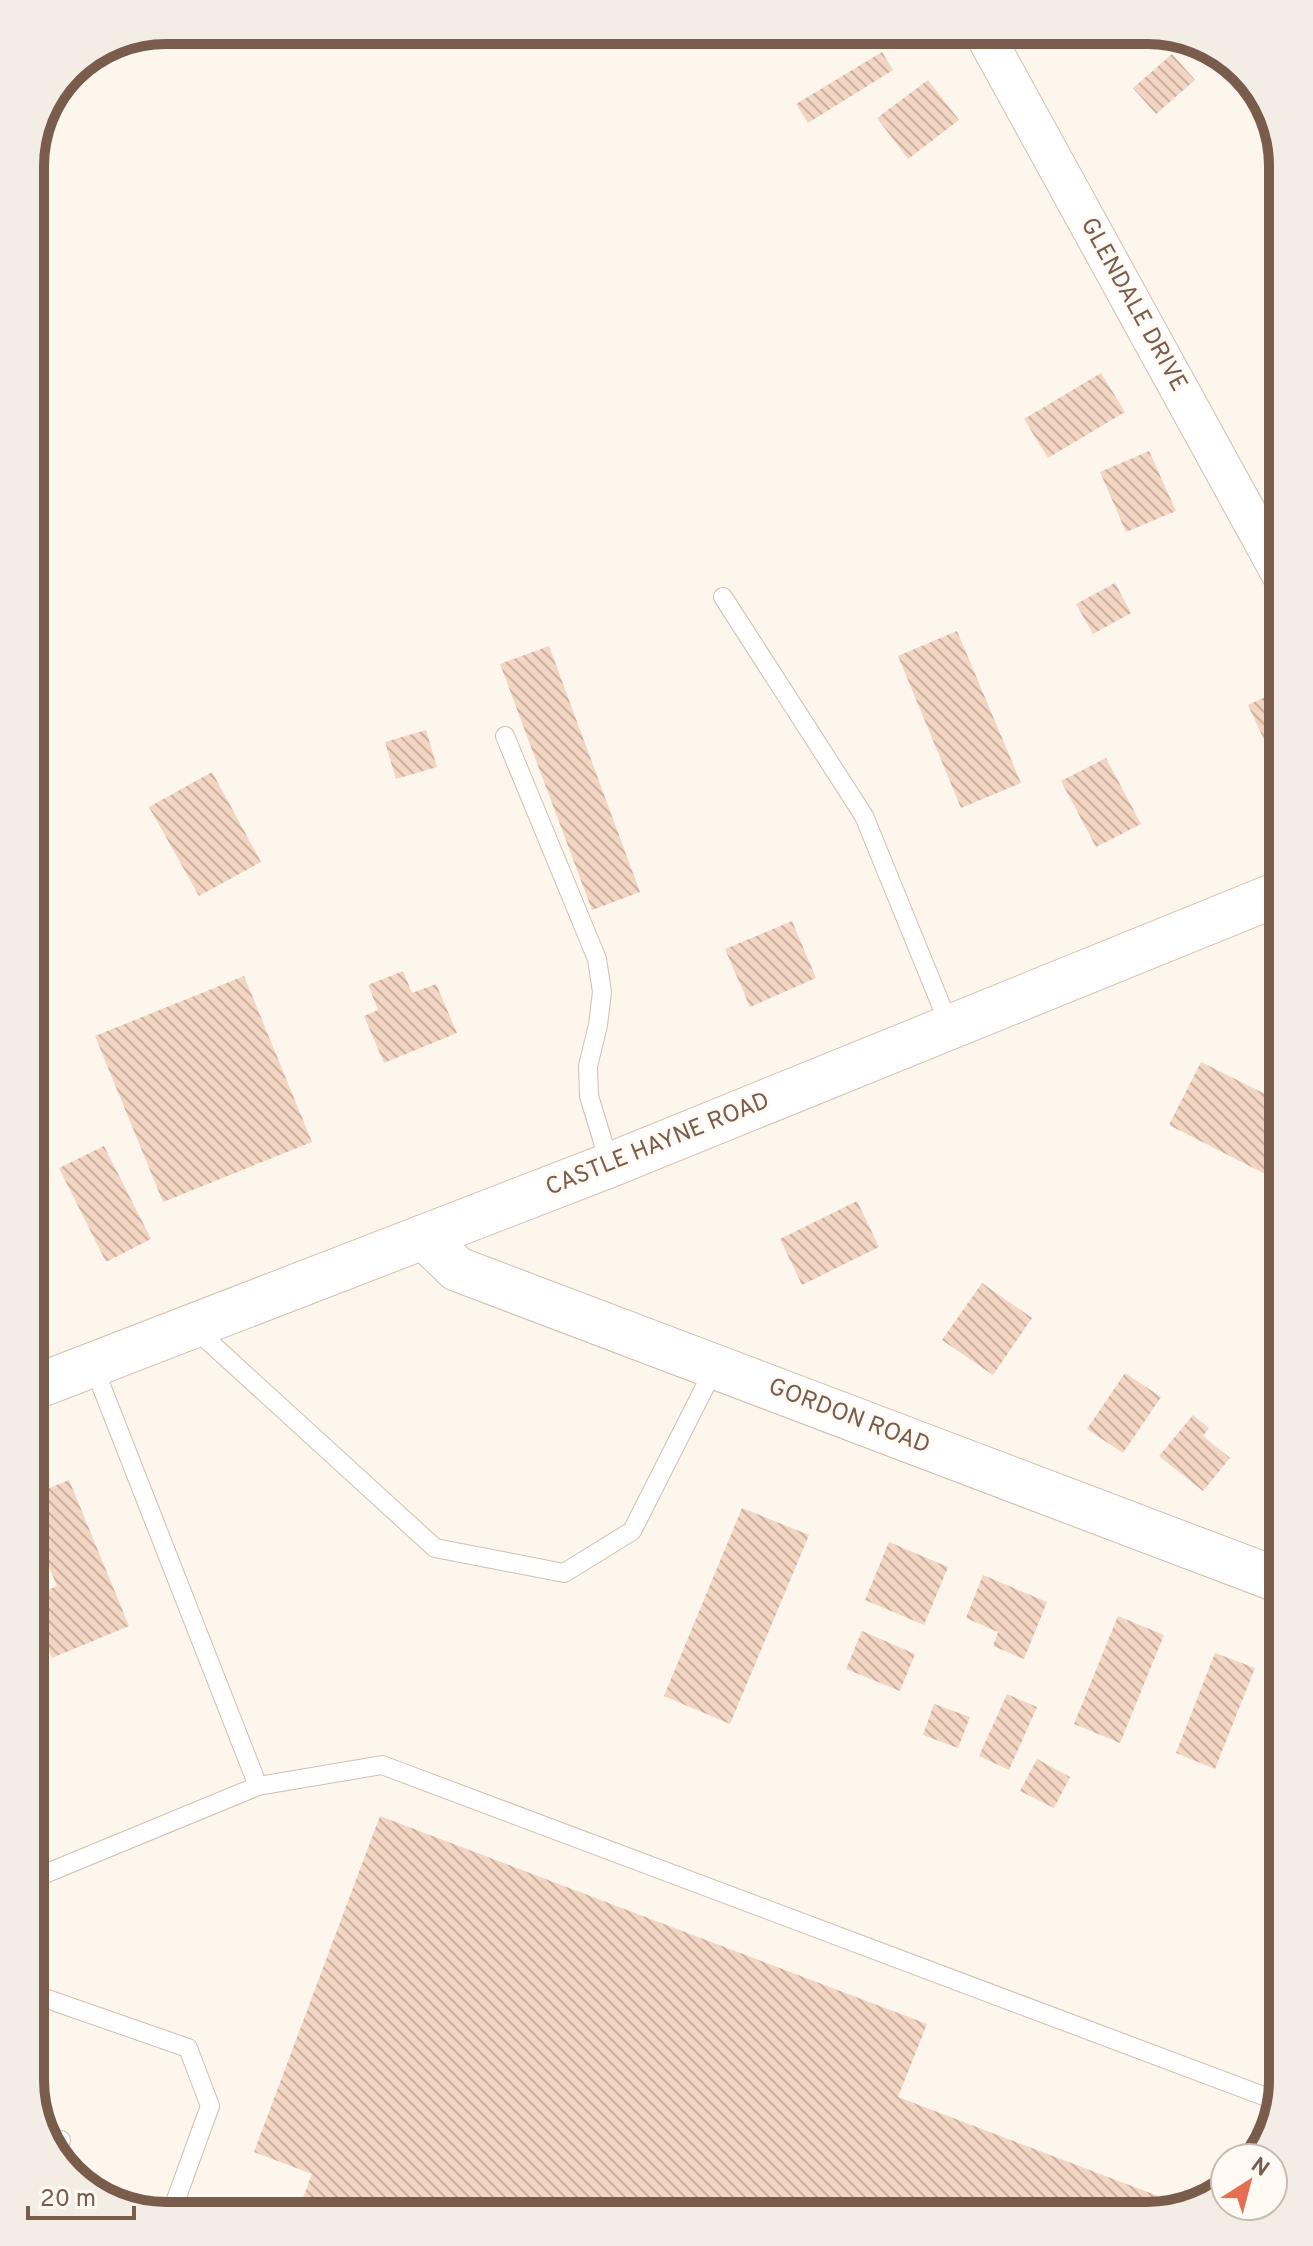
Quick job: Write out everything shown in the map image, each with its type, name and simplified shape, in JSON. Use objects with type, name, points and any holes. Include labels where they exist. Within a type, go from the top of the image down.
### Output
[{"type":"main road","name":"CASTLE HAYNE ROAD","points":[[44,1384],[610,1165],[1269,898]]},
{"type":"main road","name":"GORDON ROAD","points":[[424,1237],[457,1269],[1269,1577]]},
{"type":"street","name":"GLENDALE DRIVE","points":[[990,44],[1269,553]]},
{"type":"lane","points":[[723,597],[864,816],[950,1027]]},
{"type":"lane","points":[[505,736],[597,959],[602,992],[588,1066],[589,1096],[610,1165]]},
{"type":"lane","points":[[192,1326],[435,1548],[564,1573],[632,1531],[715,1367]]},
{"type":"lane","points":[[93,1365],[258,1786]]},
{"type":"lane","points":[[44,1874],[258,1786],[382,1765],[1268,2097]]},
{"type":"lane","points":[[44,1998],[188,2048],[210,2106],[175,2202]]},
{"type":"building","points":[[882,52],[893,70],[808,123],[796,104]]},
{"type":"building","points":[[1172,54],[1195,80],[1156,114],[1133,88]]},
{"type":"building","points":[[928,80],[959,120],[908,159],[877,118]]},
{"type":"building","points":[[1101,373],[1125,412],[1048,458],[1024,419]]},
{"type":"building","points":[[1149,451],[1176,511],[1126,532],[1100,472]]},
{"type":"building","points":[[1115,583],[1131,613],[1093,634],[1076,604]]},
{"type":"building","points":[[957,631],[1021,783],[961,808],[898,656]]},
{"type":"building","points":[[549,646],[640,892],[592,910],[500,664]]},
{"type":"building","points":[[1269,695],[1269,751],[1248,705]]},
{"type":"building","points":[[426,730],[437,767],[396,779],[385,742]]},
{"type":"building","points":[[1106,758],[1141,824],[1096,847],[1061,781]]},
{"type":"building","points":[[212,772],[261,862],[199,896],[149,807]]},
{"type":"building","points":[[792,921],[816,978],[750,1007],[725,949]]},
{"type":"building","points":[[403,971],[412,993],[436,984],[457,1033],[384,1063],[364,1016],[378,1010],[368,985]]},
{"type":"building","points":[[244,976],[312,1142],[163,1202],[95,1036]]},
{"type":"building","points":[[1201,1062],[1269,1096],[1269,1176],[1169,1125]]},
{"type":"building","points":[[104,1146],[151,1239],[106,1262],[59,1168]]},
{"type":"building","points":[[857,1201],[879,1247],[802,1285],[780,1239]]},
{"type":"building","points":[[982,1283],[1032,1318],[993,1375],[942,1340]]},
{"type":"building","points":[[1125,1373],[1161,1397],[1123,1453],[1087,1429]]},
{"type":"building","points":[[1193,1415],[1209,1428],[1203,1436],[1230,1458],[1203,1491],[1159,1456]]},
{"type":"building","points":[[69,1480],[129,1626],[52,1658],[44,1638],[44,1592],[57,1586],[44,1556],[44,1490]]},
{"type":"building","points":[[742,1508],[809,1535],[730,1724],[664,1696]]},
{"type":"building","points":[[889,1542],[948,1567],[924,1625],[865,1600]]},
{"type":"building","points":[[983,1575],[1047,1602],[1024,1659],[993,1646],[998,1632],[966,1618]]},
{"type":"building","points":[[1118,1616],[1164,1635],[1120,1743],[1074,1724]]},
{"type":"building","points":[[862,1631],[915,1654],[900,1691],[846,1669]]},
{"type":"building","points":[[1215,1653],[1255,1668],[1215,1769],[1176,1753]]},
{"type":"building","points":[[1007,1694],[1037,1707],[1009,1770],[979,1756]]},
{"type":"building","points":[[934,1704],[970,1717],[958,1748],[923,1735]]},
{"type":"building","points":[[1037,1759],[1070,1777],[1054,1808],[1020,1791]]},
{"type":"building","points":[[380,1816],[927,2024],[898,2097],[1169,2200],[301,2202],[312,2174],[254,2152]]}]
